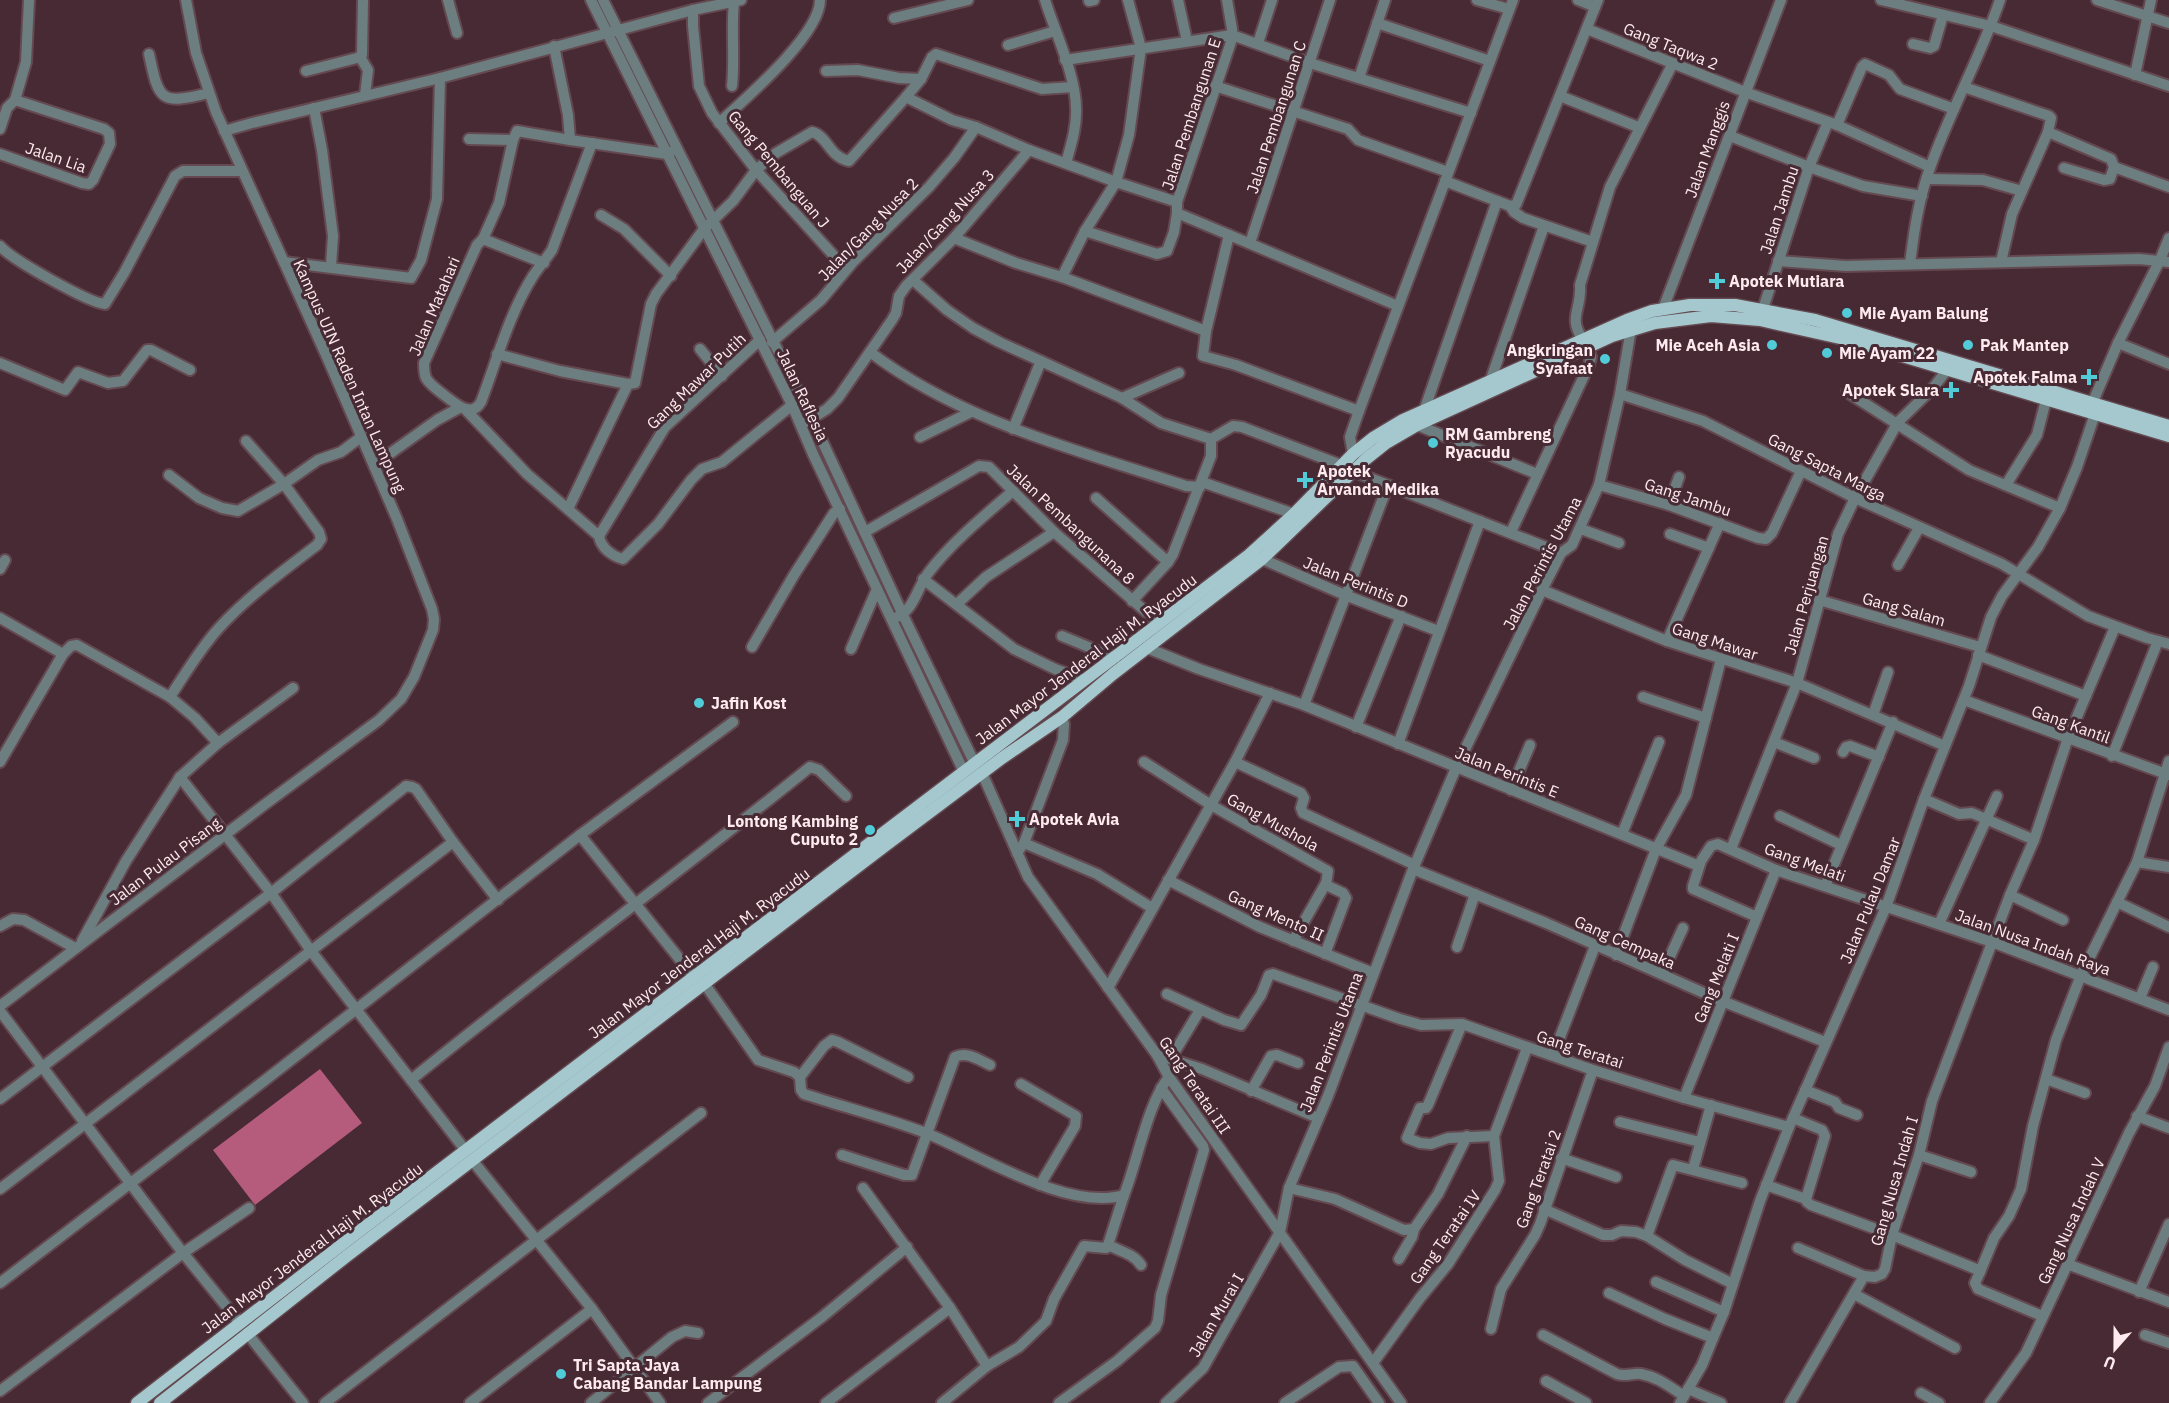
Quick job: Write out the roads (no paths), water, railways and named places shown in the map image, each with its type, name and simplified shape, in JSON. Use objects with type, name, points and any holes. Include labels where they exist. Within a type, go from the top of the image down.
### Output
[{"type":"main road","name":"Jalan Mayor Jenderal Haji M. Ryacudu","points":[[469,1156],[637,1021],[667,998],[699,980],[973,772],[1087,679],[1115,658],[1143,646],[1160,624],[1249,555],[1347,468],[1417,425],[1627,320],[1663,309],[1690,305],[1719,304],[1763,309],[2094,409],[2169,436]]},
{"type":"main road","name":"Jalan Mayor Jenderal Haji M. Ryacudu","points":[[973,772],[1062,717],[1143,646],[1262,559],[1347,468],[1353,454],[1380,433],[1425,408],[1491,379],[1585,343],[1631,329],[1680,318],[1730,316],[1850,335]]},
{"type":"main road","name":"Jalan Mayor Jenderal Haji M. Ryacudu","points":[[1863,339],[1947,370],[2046,400],[2169,426]]},
{"type":"main road","points":[[1087,679],[1110,666],[1113,668],[1113,674]]},
{"type":"main road","name":"Jalan Mayor Jenderal Haji M. Ryacudu","points":[[137,1403],[244,1328],[469,1156],[663,1015],[693,992],[699,980]]},
{"type":"main road","points":[[667,998],[667,1003],[670,1005],[685,994],[693,992]]},
{"type":"main road","points":[[637,1021],[644,1019],[659,1008],[663,1010],[663,1015]]},
{"type":"main road","name":"Jalan Mayor Jenderal Haji M. Ryacudu","points":[[160,1403],[244,1328]]},
{"type":"street","points":[[0,129],[7,108],[15,100],[26,62],[29,0]]},
{"type":"street","name":"Kampus UIN Raden Intan Lampung","points":[[186,0],[196,52],[224,131],[374,465],[422,579],[434,619],[427,645],[402,699],[379,720],[348,742]]},
{"type":"street","points":[[360,57],[362,54],[363,0]]},
{"type":"street","points":[[448,0],[457,33]]},
{"type":"street","points":[[591,0],[613,31]]},
{"type":"street","points":[[603,0],[613,31]]},
{"type":"street","points":[[719,123],[759,87],[804,37],[815,22],[820,0]]},
{"type":"street","points":[[894,18],[968,0]]},
{"type":"street","points":[[1045,0],[1073,87],[1076,113],[1074,133],[1066,164]]},
{"type":"street","points":[[1062,277],[1085,231],[1116,182],[1130,129],[1141,48],[1128,0]]},
{"type":"street","points":[[1178,0],[1187,41]]},
{"type":"street","name":"Jalan Pembangunan E","points":[[1085,231],[1157,254],[1167,251],[1177,208],[1233,35],[1227,0]]},
{"type":"street","points":[[1258,43],[1272,0]]},
{"type":"street","name":"Jalan Pembangunan C","points":[[1250,243],[1330,0]]},
{"type":"street","points":[[1359,78],[1385,0]]},
{"type":"street","points":[[1353,454],[1350,437],[1359,411],[1511,5],[1477,0]]},
{"type":"street","points":[[1510,206],[1514,206],[1520,198],[1597,3],[1578,0]]},
{"type":"street","name":"Jalan Manggis","points":[[1663,309],[1781,0]]},
{"type":"street","points":[[1881,0],[1927,5],[1943,15],[1991,26],[2169,86]]},
{"type":"street","points":[[1910,264],[1914,232],[1930,167],[2000,0]]},
{"type":"street","points":[[2097,0],[2169,23]]},
{"type":"street","points":[[2135,75],[2151,0]]},
{"type":"street","points":[[224,131],[440,78],[693,10],[737,1],[732,25],[734,61],[732,86]]},
{"type":"street","name":"Gang Pembanguan J","points":[[693,10],[699,86],[704,98],[719,123],[756,171],[846,269]]},
{"type":"street","points":[[1913,44],[1932,48],[1943,15]]},
{"type":"street","points":[[1377,23],[1490,62]]},
{"type":"street","name":"Gang Taqwa 2","points":[[1587,29],[1745,92],[1833,123],[1930,167]]},
{"type":"street","name":"Jalan Raflesia","points":[[613,31],[708,226],[760,340],[776,361],[865,532],[897,617],[973,772]]},
{"type":"street","points":[[1008,45],[1055,31]]},
{"type":"street","points":[[1065,60],[1233,35],[1310,63],[1471,113]]},
{"type":"street","points":[[554,46],[568,115],[570,140]]},
{"type":"street","points":[[149,54],[157,87],[164,95],[184,99],[209,93]]},
{"type":"street","points":[[497,354],[560,371],[628,384],[635,383],[638,379],[651,304],[708,226],[733,201],[756,171],[776,153],[812,132],[820,136],[841,160],[849,161],[921,79],[932,57],[936,54],[1042,89],[1073,87]]},
{"type":"street","points":[[306,71],[360,57]]},
{"type":"street","points":[[360,57],[368,70],[365,95]]},
{"type":"street","points":[[1511,532],[1589,365],[1591,357],[1575,323],[1581,299],[1580,285],[1610,186],[1638,127],[1673,63]]},
{"type":"street","name":"Jalan Jambu","points":[[1763,309],[1809,167],[1862,67],[1865,64],[1889,75],[1900,89],[1954,109]]},
{"type":"street","points":[[826,71],[858,70],[899,78],[921,79]]},
{"type":"street","points":[[284,262],[411,278],[421,260],[437,199],[440,78]]},
{"type":"street","points":[[1215,86],[1348,129],[1358,140],[1447,176],[1510,206],[1518,215],[1593,242]]},
{"type":"street","points":[[1964,87],[2049,116],[2051,122],[2012,214],[2001,262]]},
{"type":"street","points":[[1560,96],[1638,127]]},
{"type":"street","points":[[906,97],[951,120],[1116,182],[1177,208],[1229,235],[1398,306]]},
{"type":"street","name":"Jalan Lia","points":[[0,154],[89,184],[110,144],[109,133],[104,129],[15,100]]},
{"type":"street","points":[[314,108],[333,236],[331,267]]},
{"type":"street","name":"Jalan/Gang Nusa 2","points":[[772,342],[821,300],[846,269],[929,187],[976,128]]},
{"type":"street","points":[[469,139],[513,140],[517,131],[592,143],[672,152]]},
{"type":"street","points":[[2048,132],[2111,159],[2115,168],[2169,187]]},
{"type":"street","points":[[1730,136],[1863,186],[1922,196]]},
{"type":"street","name":"Jalan Matahari","points":[[513,140],[499,203],[424,363],[426,377],[430,383],[462,408],[527,474],[598,536],[602,546],[623,559],[658,524],[702,469],[722,462],[792,405]]},
{"type":"street","points":[[374,465],[437,420],[462,408],[471,410],[481,402],[497,354],[533,276],[552,250],[592,143]]},
{"type":"street","name":"Jalan/Gang Nusa 3","points":[[806,422],[827,409],[838,398],[896,313],[901,292],[954,238],[1029,150]]},
{"type":"street","points":[[2064,168],[2104,180],[2110,179],[2115,168]]},
{"type":"street","points":[[0,246],[13,257],[85,298],[105,303],[119,282],[175,176],[183,171],[242,171]]},
{"type":"street","points":[[1927,178],[1983,180],[2022,191]]},
{"type":"street","points":[[1425,408],[1497,201]]},
{"type":"street","points":[[601,215],[624,229],[671,276]]},
{"type":"street","name":"Jalan Raflesia","points":[[708,226],[772,342],[776,361],[792,405],[806,422],[840,509],[878,589],[897,617]]},
{"type":"street","points":[[1491,379],[1544,226]]},
{"type":"street","points":[[1229,235],[1206,331],[1203,356],[1236,365],[1359,411]]},
{"type":"street","points":[[954,238],[1016,263],[1062,277],[1206,331]]},
{"type":"street","name":"Jalan Pulau Damar","points":[[1684,1396],[1702,1365],[1724,1312],[1767,1185],[1804,1090],[1886,907],[1924,799],[1964,700],[1996,606],[2038,547],[2060,508],[2077,467],[2094,409],[2118,343],[2165,261],[2169,238]]},
{"type":"street","points":[[483,239],[544,263]]},
{"type":"street","points":[[1778,261],[1837,266],[2165,261]]},
{"type":"street","points":[[913,280],[947,310],[973,328],[1122,398],[1161,423],[1211,439],[1233,426],[1251,430],[1561,552]]},
{"type":"street","name":"Jalan Perintis Utama","points":[[1279,1234],[1289,1188],[1362,1006],[1414,867],[1456,768],[1561,552],[1572,545],[1581,529],[1599,485],[1620,394],[1631,329]]},
{"type":"street","name":"Gang Mawar Putih","points":[[598,536],[658,436],[760,340]]},
{"type":"street","points":[[2118,343],[2169,364]]},
{"type":"street","points":[[699,349],[722,376]]},
{"type":"street","points":[[0,363],[65,390],[78,372],[108,383],[123,381],[147,350],[190,370]]},
{"type":"street","points":[[870,352],[912,382],[971,412],[1013,429],[1186,486],[1201,484],[1294,514]]},
{"type":"street","points":[[1013,429],[1041,361]]},
{"type":"street","name":"Jalan Perjuangan","points":[[1731,849],[1797,683],[1838,534],[1855,498],[1898,422],[1934,388],[1947,370]]},
{"type":"street","points":[[1122,398],[1179,373]]},
{"type":"street","points":[[568,509],[628,384]]},
{"type":"street","points":[[1847,392],[1898,422],[1970,470],[2060,508]]},
{"type":"street","name":"Gang Sapta Marga","points":[[1620,394],[1703,421],[1855,498],[2018,573],[2072,607],[2115,627],[2163,642]]},
{"type":"street","points":[[2006,485],[2037,435],[2046,400]]},
{"type":"street","points":[[920,437],[971,412]]},
{"type":"street","points":[[1417,425],[1537,474]]},
{"type":"street","points":[[169,475],[199,498],[231,511],[238,511],[284,484],[318,460],[341,452],[361,437]]},
{"type":"street","points":[[1132,601],[1168,562],[1211,456],[1211,439]]},
{"type":"street","points":[[170,697],[219,628],[245,603],[320,542],[321,536],[284,484],[246,441]]},
{"type":"street","name":"Jalan Pembangunana 8","points":[[865,532],[979,466],[989,467],[1054,532],[1160,624]]},
{"type":"street","name":"Gang Jambu","points":[[1599,485],[1669,505],[1766,539],[1772,533],[1801,471]]},
{"type":"street","points":[[1669,505],[1679,477]]},
{"type":"street","points":[[1304,705],[1388,485]]},
{"type":"street","points":[[897,617],[914,599],[923,579],[948,551],[1013,491]]},
{"type":"street","points":[[1096,498],[1168,562]]},
{"type":"street","points":[[752,647],[800,566],[834,513],[840,509]]},
{"type":"street","points":[[1398,744],[1480,521]]},
{"type":"street","points":[[1667,641],[1720,523]]},
{"type":"street","points":[[1898,565],[1919,528]]},
{"type":"street","points":[[1581,529],[1619,543]]},
{"type":"street","points":[[957,604],[986,578],[1054,532]]},
{"type":"street","points":[[1670,534],[1709,548]]},
{"type":"street","name":"Jalan Perintis D","points":[[1262,559],[1345,595],[1438,631]]},
{"type":"street","points":[[923,579],[1014,649],[1055,669],[1087,679]]},
{"type":"street","points":[[851,649],[878,589]]},
{"type":"street","name":"Gang Mawar","points":[[1542,590],[1667,641],[1797,683],[1945,746]]},
{"type":"street","name":"Gang Salam","points":[[1819,600],[1979,651],[2086,696]]},
{"type":"street","points":[[1356,727],[1401,616]]},
{"type":"street","points":[[0,618],[63,654]]},
{"type":"street","name":"Gang Nusa Indah I","points":[[1864,1276],[1875,1277],[1882,1274],[1885,1269],[1892,1235],[1919,1155],[1932,1101],[1992,942],[2034,840],[2068,738],[2115,627]]},
{"type":"street","points":[[1062,636],[1115,658]]},
{"type":"street","points":[[2112,756],[2163,642]]},
{"type":"street","points":[[0,762],[63,654],[71,646],[77,645],[170,697],[195,718],[218,743]]},
{"type":"street","name":"Jalan Perintis E","points":[[1143,646],[1199,669],[1304,705],[1699,866]]},
{"type":"street","points":[[1616,954],[1656,849],[1686,795],[1721,659]]},
{"type":"street","points":[[1874,715],[1888,672]]},
{"type":"street","points":[[0,926],[13,919],[24,920],[77,946],[126,861],[180,777],[218,743],[293,688]]},
{"type":"street","points":[[1108,988],[1235,762],[1270,693]]},
{"type":"street","points":[[1643,697],[1706,718]]},
{"type":"street","name":"Gang Kantil","points":[[1964,700],[2112,756],[2167,774]]},
{"type":"street","points":[[1017,853],[1024,843],[1063,740],[1062,717]]},
{"type":"street","points":[[0,1283],[580,835],[733,722]]},
{"type":"street","points":[[1825,886],[1893,722]]},
{"type":"street","name":"Jalan Pulau Pisang","points":[[0,1006],[348,742]]},
{"type":"street","points":[[1622,834],[1659,742]]},
{"type":"street","points":[[1774,742],[1814,758]]},
{"type":"street","points":[[1511,790],[1530,745]]},
{"type":"street","points":[[1843,752],[1846,747],[1850,746],[1879,758]]},
{"type":"street","points":[[2042,1316],[1976,1287],[1994,1238],[2009,1216],[2022,1189],[2033,1126],[2056,1041],[2081,975],[2137,862],[2167,774],[2169,761]]},
{"type":"street","points":[[1144,762],[1211,805]]},
{"type":"street","points":[[1235,762],[1301,793],[1304,798],[1301,808],[1303,813],[1414,867]]},
{"type":"street","points":[[411,1080],[810,767],[819,771],[846,796]]},
{"type":"street","name":"Gang Teratai III","points":[[973,772],[1028,877],[1157,1055],[1165,1082],[1279,1234],[1401,1403]]},
{"type":"street","points":[[180,777],[271,893],[311,951],[469,1156],[592,1309],[660,1403]]},
{"type":"street","points":[[0,1099],[271,893],[406,786],[416,789],[498,900]]},
{"type":"street","points":[[1939,924],[1997,796]]},
{"type":"street","points":[[1924,799],[1959,814],[1972,813],[2034,840]]},
{"type":"street","name":"Gang Mushola","points":[[1211,805],[1326,870],[1328,886],[1345,895],[1346,898],[1325,954]]},
{"type":"street","points":[[1780,816],[1841,846]]},
{"type":"street","points":[[580,835],[699,980],[758,1059],[794,1072],[800,1077]]},
{"type":"street","points":[[0,1189],[453,842]]},
{"type":"street","points":[[1024,843],[1097,874],[1152,908]]},
{"type":"street","name":"Gang Melati","points":[[1699,866],[1707,850],[1714,844],[1731,849],[1776,870],[1886,907]]},
{"type":"street","points":[[2137,862],[2169,867]]},
{"type":"street","points":[[1699,866],[1693,889],[1757,917]]},
{"type":"street","name":"Gang Cempaka","points":[[1414,867],[1722,1002],[1825,1042]]},
{"type":"street","name":"Gang Melati I","points":[[1684,1098],[1776,870]]},
{"type":"street","name":"Gang Mento II","points":[[1167,880],[1260,927],[1374,973]]},
{"type":"street","points":[[1293,940],[1326,883]]},
{"type":"street","points":[[1457,947],[1475,894]]},
{"type":"street","points":[[2010,896],[2063,920]]},
{"type":"street","points":[[2117,902],[2169,927]]},
{"type":"street","name":"Jalan Nusa Indah Raya","points":[[1886,907],[1992,942],[2169,1010]]},
{"type":"street","points":[[1662,974],[1683,928]]},
{"type":"street","points":[[1551,1055],[1595,945]]},
{"type":"street","points":[[2140,998],[2153,967]]},
{"type":"street","name":"Gang Teratai","points":[[1200,1010],[1239,1025],[1243,1024],[1261,995],[1269,975],[1273,974],[1420,1025],[1462,1024],[1527,1048],[1684,1098],[1825,1132],[1826,1138],[1806,1198]]},
{"type":"street","points":[[1167,994],[1200,1010],[1171,1058]]},
{"type":"street","points":[[0,1011],[87,1123],[183,1253],[303,1403]]},
{"type":"street","points":[[1462,1024],[1428,1105],[1426,1108],[1420,1108],[1407,1138],[1431,1144],[1448,1138],[1494,1136]]},
{"type":"street","points":[[908,1077],[832,1040],[824,1046],[800,1077],[801,1090],[804,1094],[926,1133],[1040,1185],[1096,1198],[1105,1199],[1124,1195]]},
{"type":"street","name":"Gang Nusa Indah V","points":[[1990,1403],[2026,1353],[2137,1116],[2155,1086],[2169,1047]]},
{"type":"street","name":"Gang Teratai IV","points":[[1373,1363],[1448,1264],[1495,1190],[1499,1181],[1494,1136],[1527,1048]]},
{"type":"street","points":[[842,1155],[910,1176],[914,1173],[926,1133],[955,1057],[962,1054],[968,1055],[990,1065]]},
{"type":"street","points":[[1157,1055],[1209,1071],[1318,1118]]},
{"type":"street","points":[[1251,1091],[1271,1056],[1277,1055],[1298,1063]]},
{"type":"street","name":"Gang Teratai 2","points":[[1491,1329],[1501,1289],[1535,1235],[1593,1070]]},
{"type":"street","points":[[2046,1079],[2085,1093]]},
{"type":"street","points":[[942,1403],[987,1366],[1018,1347],[1046,1321],[1058,1292],[1084,1246],[1106,1248],[1165,1082]]},
{"type":"street","points":[[1059,1403],[1142,1341],[1155,1328],[1158,1321],[1161,1295],[1204,1150],[1165,1082]]},
{"type":"street","points":[[1021,1084],[1076,1116],[1075,1126],[1040,1185]]},
{"type":"street","points":[[1804,1090],[1835,1102],[1839,1108],[1857,1115]]},
{"type":"street","points":[[1693,1169],[1711,1106]]},
{"type":"street","points":[[325,1403],[701,1113]]},
{"type":"street","points":[[2137,1116],[2169,1128]]},
{"type":"street","points":[[1620,1122],[1700,1142]]},
{"type":"street","points":[[1399,1259],[1412,1237],[1414,1228],[1438,1194],[1467,1136]]},
{"type":"street","points":[[1919,1155],[1971,1172]]},
{"type":"street","points":[[1561,1158],[1616,1177]]},
{"type":"street","points":[[1647,1236],[1671,1166],[1675,1164],[1742,1183]]},
{"type":"street","points":[[1767,1185],[1806,1198],[1811,1205],[1892,1235],[1980,1272]]},
{"type":"street","points":[[862,1188],[950,1308],[987,1366]]},
{"type":"street","points":[[1289,1188],[1335,1199],[1404,1230],[1414,1228]]},
{"type":"street","points":[[0,1391],[183,1253],[249,1208]]},
{"type":"street","points":[[1545,1209],[1603,1235],[1608,1236],[1627,1231],[1647,1236],[1685,1260],[1733,1284]]},
{"type":"street","points":[[2139,1292],[2169,1224]]},
{"type":"street","name":"Jalan Murai I","points":[[1166,1403],[1203,1368],[1279,1234]]},
{"type":"street","points":[[1108,1245],[1130,1254],[1138,1260],[1141,1266]]},
{"type":"street","points":[[708,1403],[822,1317],[907,1247]]},
{"type":"street","points":[[1790,1403],[1864,1276],[1798,1248]]},
{"type":"street","points":[[2067,1264],[2169,1302]]},
{"type":"street","points":[[1656,1282],[1724,1312]]},
{"type":"street","points":[[1609,1293],[1713,1338]]},
{"type":"street","points":[[1854,1294],[1955,1348]]},
{"type":"street","points":[[826,1403],[950,1308]]},
{"type":"street","points":[[470,1403],[592,1309]]},
{"type":"street","points":[[591,1403],[680,1332],[698,1333]]},
{"type":"street","points":[[1543,1335],[1617,1374],[1652,1376],[1684,1396],[1721,1403]]},
{"type":"street","points":[[2145,1335],[2169,1343]]},
{"type":"street","points":[[1285,1403],[1339,1367],[1353,1365],[1379,1403]]},
{"type":"street","points":[[1546,1381],[1586,1403]]},
{"type":"street","points":[[1921,1393],[1939,1403]]},
{"type":"place","name":"Apotek Mutiara","points":[[1717,281]]},
{"type":"place","name":"Mie Ayam Balung","points":[[1847,313]]},
{"type":"place","name":"Mie Aceh Asia","points":[[1772,345]]},
{"type":"place","name":"Pak Mantep","points":[[1968,345]]},
{"type":"place","name":"Mie Ayam 22","points":[[1827,353]]},
{"type":"place","name":"Angkringan Syafaat","points":[[1605,359]]},
{"type":"place","name":"Apotek Falma","points":[[2089,377]]},
{"type":"place","name":"Apotek Slara","points":[[1951,390]]},
{"type":"place","name":"RM Gambreng Ryacudu","points":[[1433,443]]},
{"type":"place","name":"Apotek Arvanda Medika","points":[[1305,480]]},
{"type":"place","name":"Jafin Kost","points":[[699,703]]},
{"type":"place","name":"Apotek Avia","points":[[1017,819]]},
{"type":"place","name":"Lontong Kambing Cuputo 2","points":[[870,830]]},
{"type":"place","name":"Tri Sapta Jaya Cabang Bandar Lampung","points":[[561,1374]]}]
